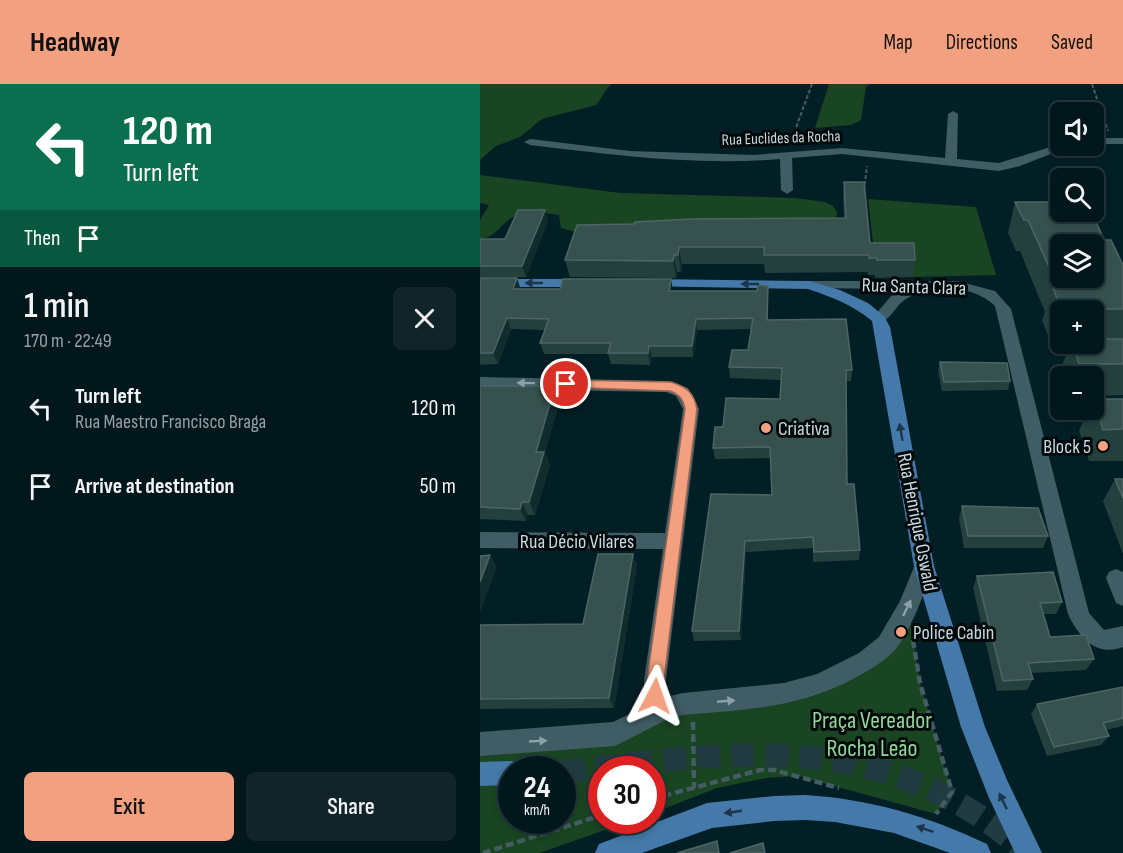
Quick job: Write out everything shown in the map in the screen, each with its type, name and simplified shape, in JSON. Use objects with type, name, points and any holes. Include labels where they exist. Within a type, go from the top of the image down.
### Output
[{"type":"main road","points":[[480,283],[597,284]]},
{"type":"main road","name":"Rua Santa Clara","points":[[632,284],[809,285]]},
{"type":"main road","points":[[809,285],[847,298],[879,319]]},
{"type":"main road","name":"Rua Henrique Oswald","points":[[879,319],[924,566],[973,727],[1003,800],[1029,853]]},
{"type":"main road","points":[[480,774],[498,773]]},
{"type":"main road","points":[[609,853],[709,816],[768,808],[820,807],[852,811],[926,829],[978,853]]},
{"type":"street","points":[[951,162],[953,114]]},
{"type":"street","points":[[1104,140],[1123,141]]},
{"type":"street","name":"Rua Euclides da Rocha","points":[[530,142],[644,155],[754,158],[830,150],[1009,166],[1050,151]]},
{"type":"street","points":[[786,156],[787,190]]},
{"type":"street","points":[[879,319],[898,297],[925,284]]},
{"type":"street","name":"Rua Santa Clara","points":[[809,285],[925,284],[973,288],[988,293],[1001,303],[1079,614],[1086,630],[1093,636],[1116,641],[1123,636]]},
{"type":"street","points":[[480,383],[652,385],[681,391],[689,398],[691,409],[655,680],[655,711]]},
{"type":"street","name":"Rua Décio Vilares","points":[[480,540],[675,541]]},
{"type":"street","points":[[480,744],[615,734],[631,728],[655,711],[693,703],[784,694],[821,684],[846,673],[867,660],[886,644],[909,605],[924,566]]},
{"type":"path","points":[[786,156],[812,84]]},
{"type":"path","points":[[1092,84],[1111,140]]},
{"type":"path","points":[[863,199],[868,153]]},
{"type":"path","points":[[913,638],[920,683],[952,792],[936,814],[924,811]]},
{"type":"path","points":[[693,703],[694,788]]},
{"type":"path","points":[[666,795],[760,770],[774,770],[844,789]]},
{"type":"path","points":[[483,853],[588,819]]},
{"type":"green space","points":[[480,84],[612,84],[596,105],[542,119],[520,137],[496,146],[480,160]]},
{"type":"green space","points":[[829,84],[870,84],[866,87],[861,120],[851,125],[815,128]]},
{"type":"green space","points":[[480,175],[620,193],[795,198],[825,202],[833,206],[837,212],[835,226],[587,235],[561,228],[559,215],[529,213],[511,218],[494,234],[480,239],[480,220],[489,205],[480,203]]},
{"type":"green space","points":[[868,199],[976,207],[996,275],[912,277],[911,260],[875,260]]},
{"type":"green space","name":"Praça Vereador Rocha Leão","points":[[910,616],[920,683],[952,792],[936,814],[798,776],[766,778],[717,788],[666,808],[666,756],[588,756],[588,834],[594,834],[539,853],[480,853],[480,748],[685,710],[816,690]]},
{"type":"building","points":[[844,182],[864,182],[870,243],[914,243],[915,260],[877,260],[877,258],[869,258],[869,255],[764,255],[764,247],[679,247],[678,255],[674,255],[673,261],[565,260],[577,225],[634,224],[635,222],[692,219],[846,218]]},
{"type":"building","points":[[1015,202],[1050,202],[1050,222],[1096,222],[1101,234],[1050,234],[1050,269],[1028,220],[1024,220]]},
{"type":"building","points":[[518,210],[545,210],[522,266],[480,266],[480,239],[505,239]]},
{"type":"building","points":[[1104,240],[1111,240],[1123,265],[1123,309],[1104,309],[1104,300],[1058,300],[1053,288],[1104,288]]},
{"type":"building","points":[[480,278],[517,278],[513,289],[560,289],[563,279],[671,279],[669,291],[757,291],[758,285],[768,286],[767,320],[846,319],[852,370],[846,370],[847,484],[854,484],[860,550],[814,552],[813,537],[745,541],[739,631],[692,631],[711,494],[772,495],[770,447],[713,448],[715,427],[723,427],[726,398],[780,399],[782,368],[729,367],[732,350],[748,350],[753,318],[696,319],[692,346],[649,346],[648,353],[608,353],[611,343],[540,343],[549,319],[507,318],[493,353],[480,353]]},
{"type":"building","points":[[1104,339],[1123,339],[1123,364],[1079,364],[1076,354],[1104,354]]},
{"type":"building","points":[[940,362],[1007,363],[1010,381],[944,382]]},
{"type":"building","points":[[480,386],[555,386],[536,452],[544,452],[529,502],[522,502],[520,509],[480,507]]},
{"type":"building","points":[[1104,399],[1123,399],[1123,429],[1103,430],[1100,420],[1104,420]]},
{"type":"building","points":[[1115,479],[1123,479],[1123,498]]},
{"type":"building","points":[[962,506],[1038,508],[1048,536],[968,536]]},
{"type":"building","points":[[598,554],[633,554],[609,698],[480,699],[480,625],[583,624]]},
{"type":"building","points":[[490,555],[480,582],[480,556]]},
{"type":"building","points":[[1053,572],[1062,602],[1040,603],[1050,637],[1086,635],[1094,659],[1028,663],[1033,679],[1003,681],[977,576]]},
{"type":"building","points":[[1123,687],[1123,718],[1103,723],[1109,736],[1054,747],[1037,704]]},
{"type":"building","points":[[717,841],[719,853],[677,853]]},
{"type":"building","points":[[763,843],[765,853],[730,853]]},
{"type":"tunnel","points":[[576,770],[688,758],[748,755],[806,757],[864,766],[919,784],[974,812],[1027,853]]},
{"type":"place","name":"Criativa","points":[[766,428]]},
{"type":"place","name":"Block 5","points":[[1103,446]]},
{"type":"place","name":"Police Cabin","points":[[901,632]]},
{"type":"route","points":[[566,384],[671,387],[681,391],[689,398],[691,409],[655,680],[655,696]]}]
